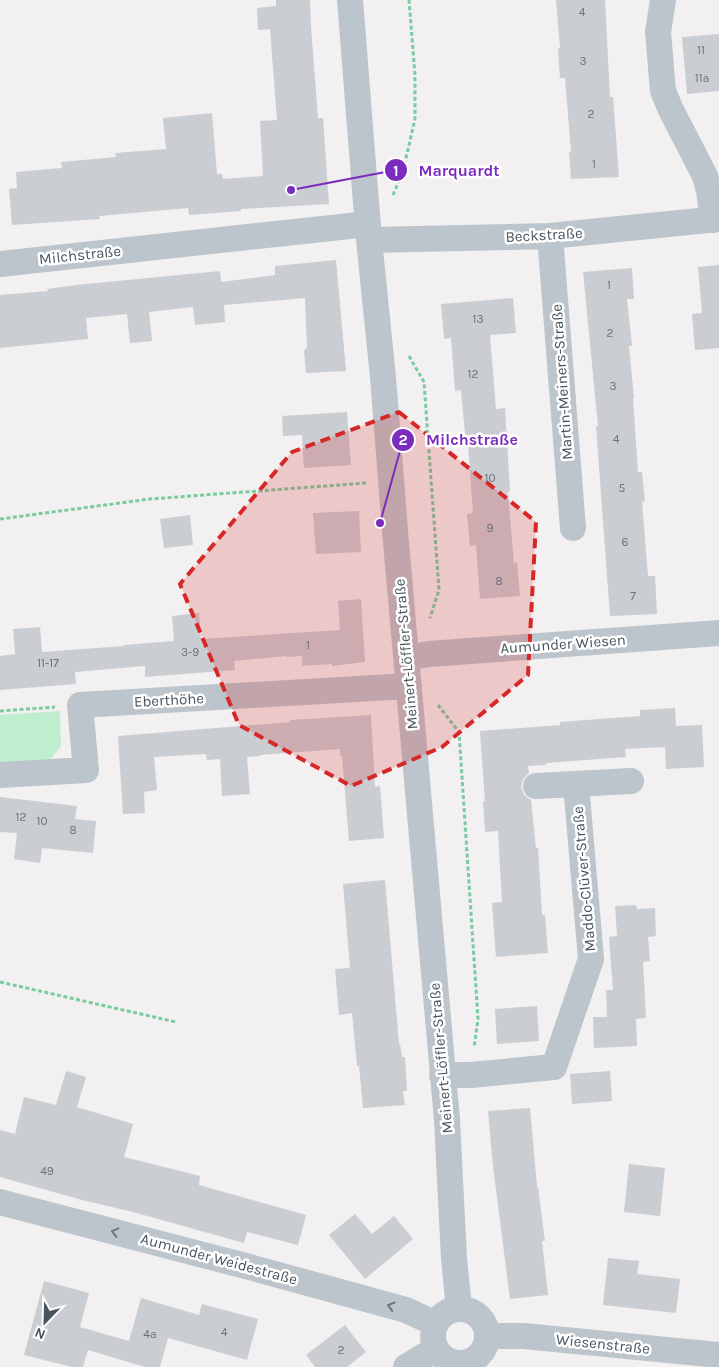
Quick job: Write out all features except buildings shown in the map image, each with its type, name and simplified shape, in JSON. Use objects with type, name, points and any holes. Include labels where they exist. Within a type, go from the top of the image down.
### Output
[{"type":"street","name":"Meinert-Löffler-Straße","points":[[350,0],[391,481],[418,656],[409,686],[447,1120],[454,1258],[459,1309]]},
{"type":"street","points":[[663,0],[658,32],[663,91],[705,176],[716,219]]},
{"type":"street","name":"Beckstraße","points":[[369,232],[550,236],[716,219]]},
{"type":"street","name":"Milchstraße","points":[[0,264],[369,232]]},
{"type":"street","name":"Martin-Meiners-Straße","points":[[550,236],[573,528]]},
{"type":"street","name":"Aumunder Wiesen","points":[[418,656],[719,633]]},
{"type":"street","name":"Eberthöhe","points":[[80,706],[409,686]]},
{"type":"street","points":[[0,775],[86,770],[80,706]]},
{"type":"street","name":"Maddo-Clüver-Straße","points":[[536,786],[631,781]]},
{"type":"street","name":"Maddo-Clüver-Straße","points":[[442,1075],[471,1075],[554,1067],[591,959],[576,784]]},
{"type":"street","name":"Aumunder Weidestraße","points":[[0,1202],[244,1265],[406,1310],[436,1324]]},
{"type":"street","points":[[459,1309],[475,1313],[486,1327],[486,1345],[476,1363],[453,1362],[443,1358],[433,1341],[433,1332],[441,1316],[449,1311],[459,1309]]},
{"type":"street","name":"Wiesenstraße","points":[[487,1336],[524,1336],[719,1355]]},
{"type":"street","points":[[406,1367],[436,1349]]},
{"type":"path","points":[[392,197],[402,171],[415,119],[415,75],[409,0]]},
{"type":"path","points":[[407,350],[409,358],[424,382],[439,590],[418,656]]},
{"type":"path","points":[[0,519],[150,499],[391,481]]},
{"type":"path","points":[[437,703],[459,732],[478,1020],[471,1075]]},
{"type":"path","points":[[0,711],[80,706]]},
{"type":"path","points":[[0,982],[176,1022]]},
{"type":"highlighted area","points":[[399,412],[536,522],[528,675],[442,747],[351,786],[239,725],[180,584],[292,452]]},
{"type":"green space","points":[[60,711],[61,746],[50,760],[0,763],[0,715]]},
{"type":"place","name":"Marquardt","points":[[291,190]]},
{"type":"place","name":"Milchstraße","points":[[380,523]]}]
